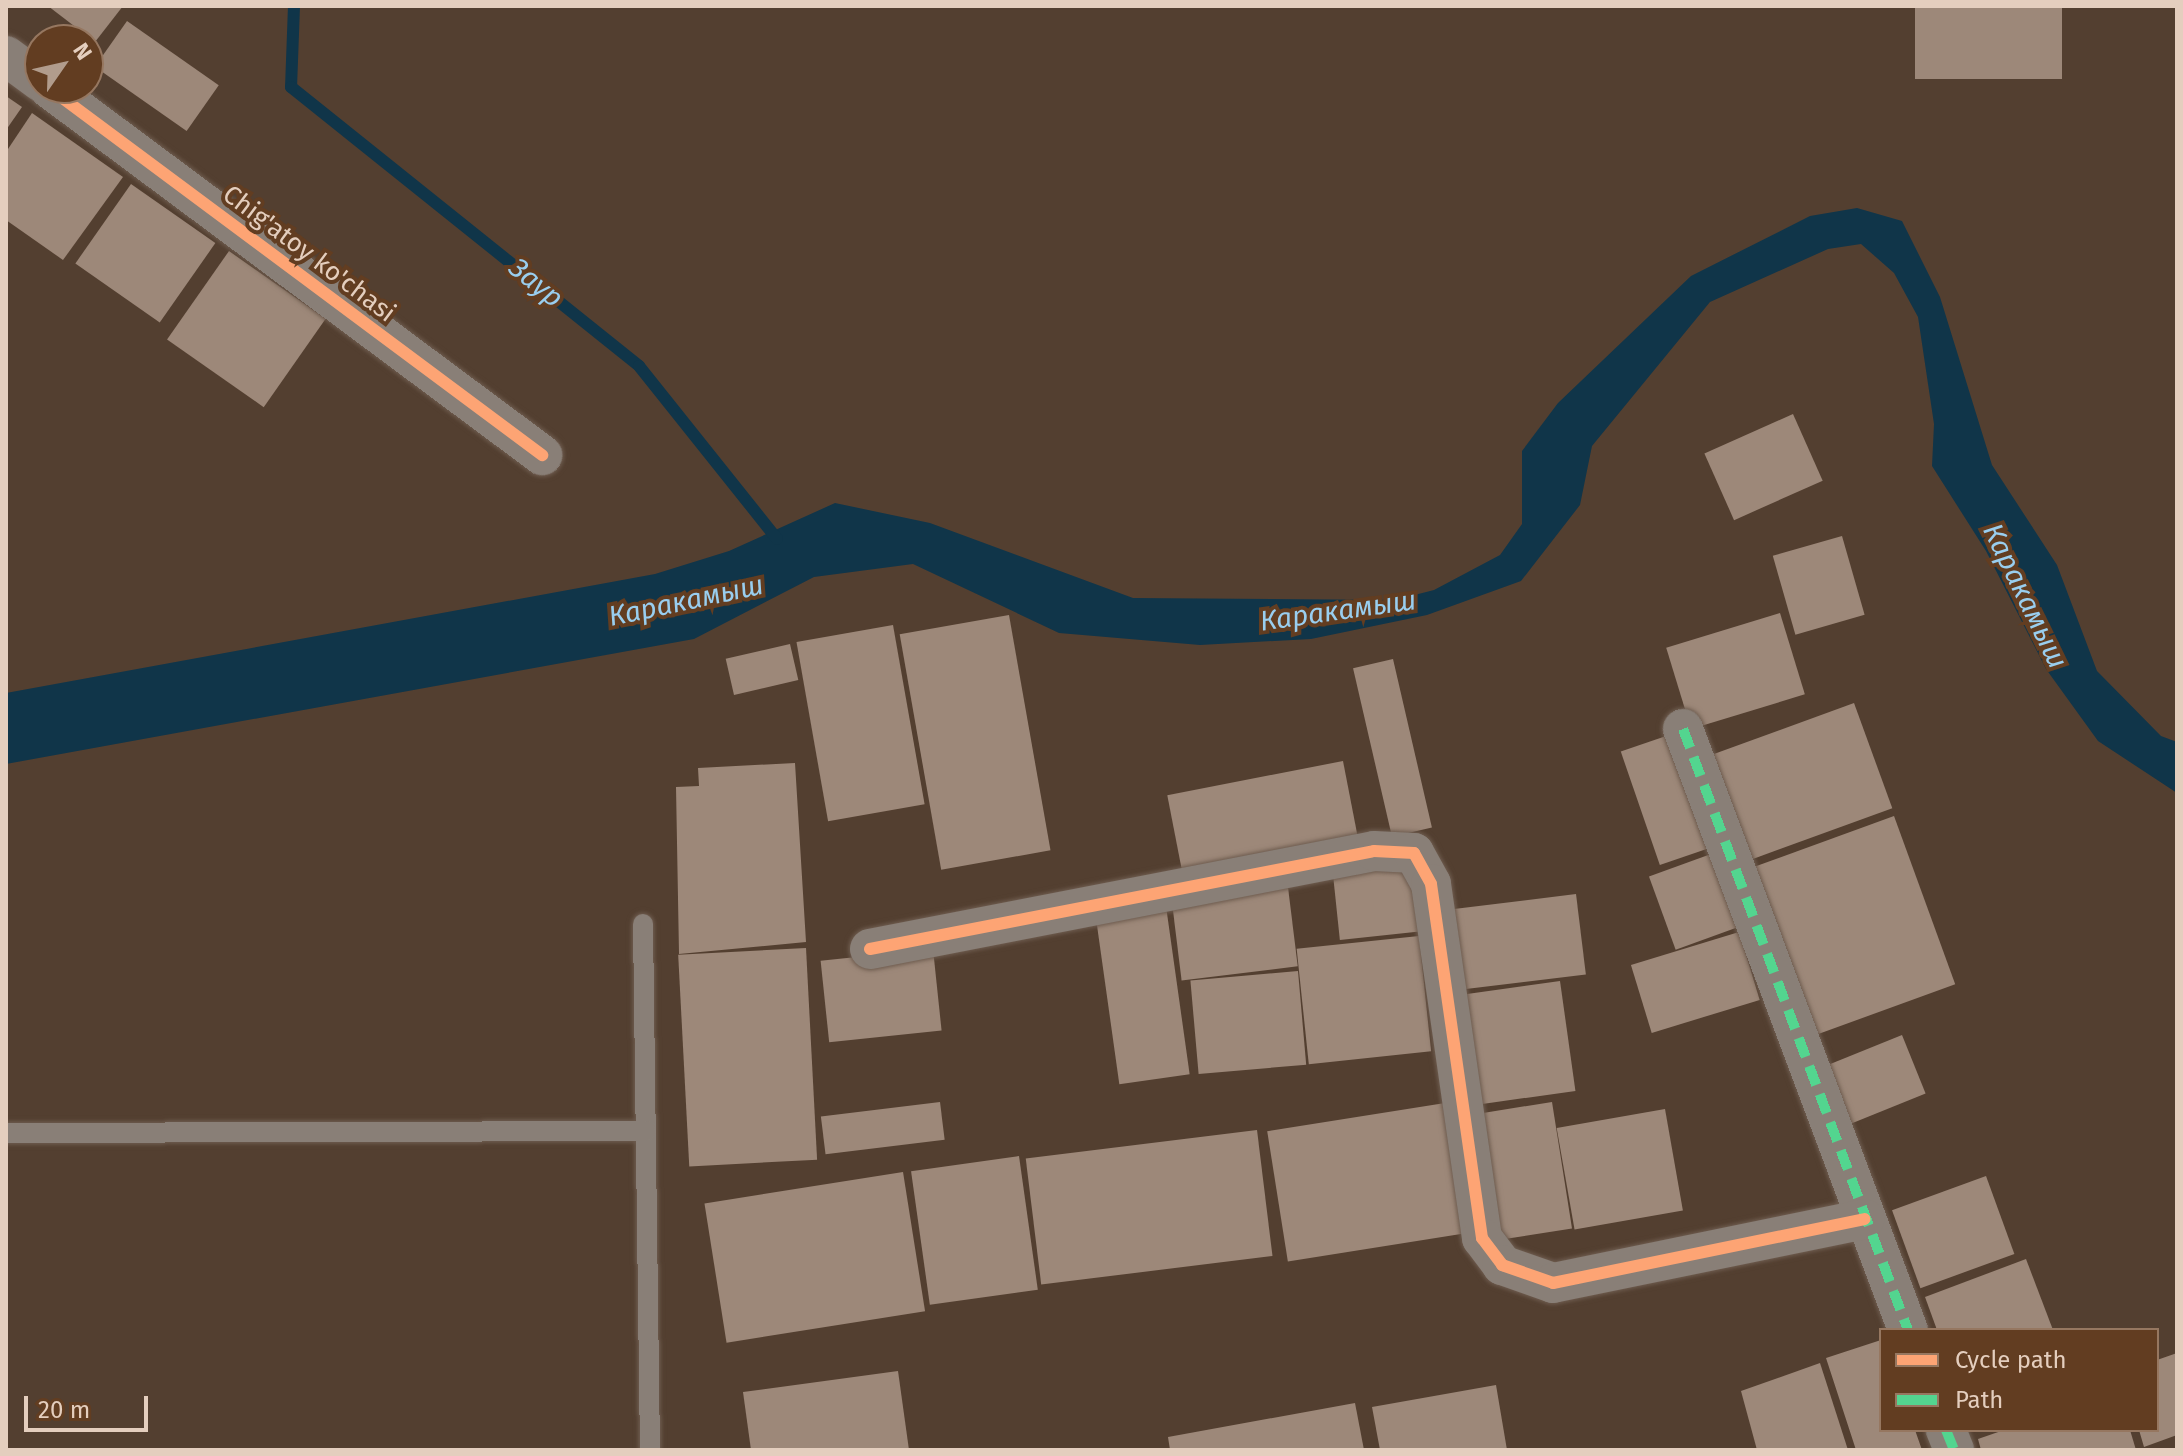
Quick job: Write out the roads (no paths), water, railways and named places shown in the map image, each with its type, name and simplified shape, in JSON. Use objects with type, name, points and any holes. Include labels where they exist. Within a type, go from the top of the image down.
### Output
[{"type":"street","points":[[6,56],[24,69]]},
{"type":"street","name":"Chig'atoy ko'chasi","points":[[70,104],[542,455]]},
{"type":"street","points":[[1683,729],[1907,1328]]},
{"type":"street","points":[[870,949],[1374,851],[1414,853],[1431,884],[1482,1238],[1502,1265],[1553,1283],[1865,1219]]},
{"type":"lane","points":[[643,924],[650,1450]]},
{"type":"lane","points":[[6,1133],[646,1131]]},
{"type":"water","name":"Каракамыш","points":[[1857,208],[1902,221],[1940,297],[1992,465],[2057,565],[2097,671],[2161,736],[2177,742],[2177,793],[2098,741],[2046,669],[1986,551],[1932,466],[1934,424],[1918,317],[1894,273],[1861,244],[1828,249],[1710,302],[1592,446],[1580,505],[1521,581],[1427,615],[1311,639],[1200,645],[1059,633],[913,564],[814,577],[694,639],[6,764],[6,693],[655,574],[729,551],[835,503],[930,523],[1133,598],[1395,600],[1434,590],[1500,555],[1522,524],[1522,451],[1558,403],[1691,276],[1810,216]]},
{"type":"waterway","name":"Заур","points":[[294,6],[291,87],[639,366],[777,539]]}]
